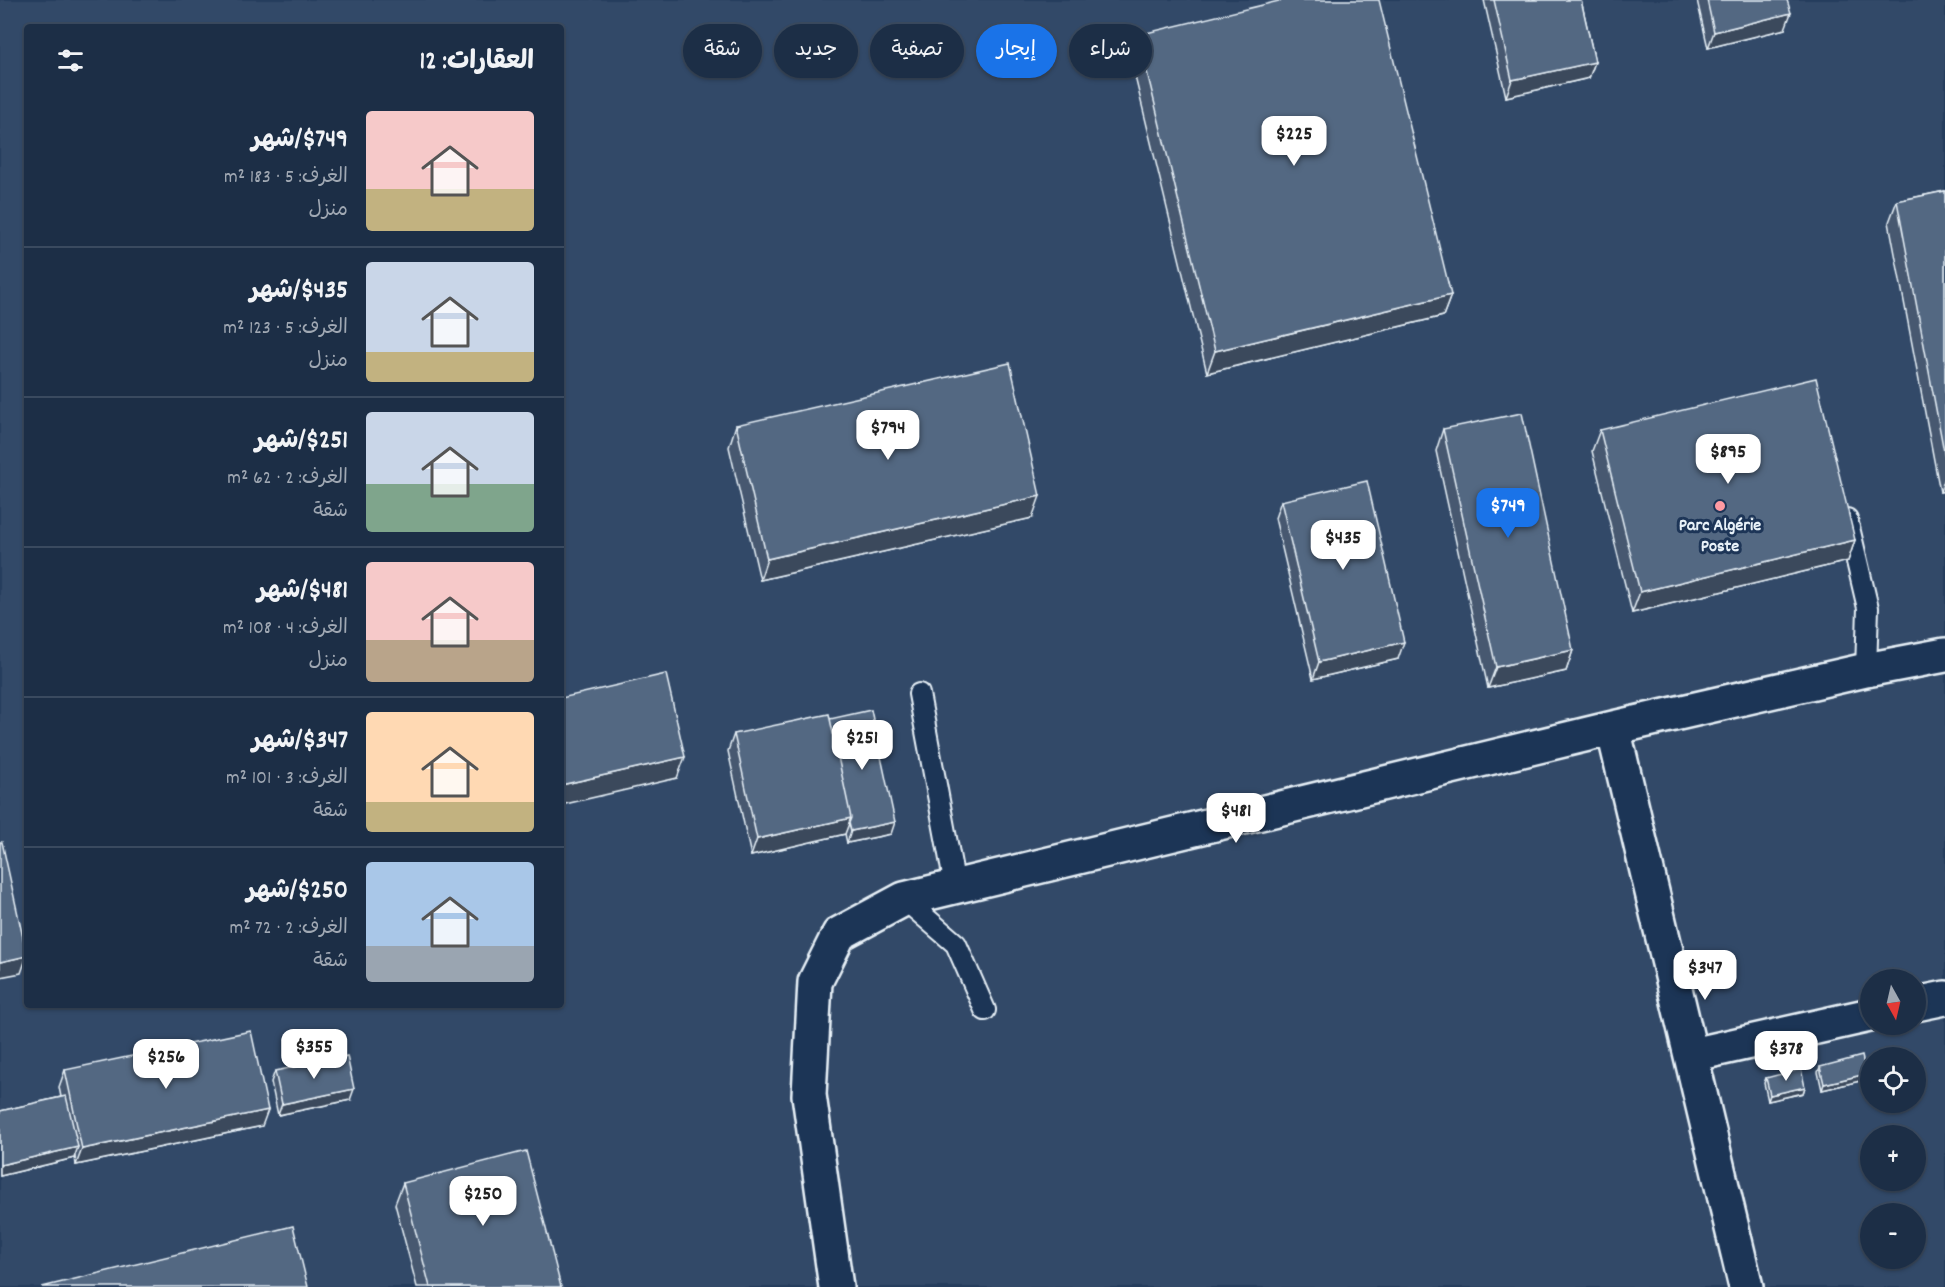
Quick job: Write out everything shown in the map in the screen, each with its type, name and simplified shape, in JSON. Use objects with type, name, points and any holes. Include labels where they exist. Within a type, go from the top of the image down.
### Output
[{"type":"street","points":[[836,1287],[809,1095],[815,982],[839,934],[904,899],[955,886],[1613,728],[1866,670],[1945,655]]},
{"type":"street","points":[[1613,728],[1746,1287]]},
{"type":"street","points":[[1926,1003],[1945,998]]},
{"type":"street","points":[[1692,1055],[1860,1017]]},
{"type":"lane","points":[[1845,506],[1868,608],[1866,670]]},
{"type":"lane","points":[[919,694],[955,886]]},
{"type":"lane","points":[[904,899],[956,944],[985,1010]]},
{"type":"shaded area","points":[[0,0],[1945,0],[1945,1287],[0,1287]]},
{"type":"building","points":[[1283,0],[1379,0],[1451,295],[1215,351],[1148,78],[1152,78],[1152,32]]},
{"type":"building","points":[[1494,0],[1581,0],[1595,62],[1512,80]]},
{"type":"building","points":[[1707,0],[1787,0],[1791,13],[1714,32]]},
{"type":"building","points":[[1945,191],[1945,457],[1897,201]]},
{"type":"building","points":[[1010,363],[1040,496],[767,559],[736,425]]},
{"type":"building","name":"Parc Algérie Poste","points":[[1816,378],[1855,540],[1640,592],[1600,430]]},
{"type":"building","points":[[1522,413],[1573,650],[1496,667],[1443,429]]},
{"type":"building","points":[[1367,481],[1404,642],[1319,662],[1281,501]]},
{"type":"building","points":[[666,674],[685,757],[564,784],[564,697]]},
{"type":"building","points":[[871,710],[895,822],[851,831],[849,823],[851,818],[830,719]]},
{"type":"building","points":[[829,714],[851,818],[757,839],[734,734]]},
{"type":"building","points":[[0,842],[2,842],[24,942],[24,957],[0,962]]},
{"type":"building","points":[[251,1031],[268,1110],[82,1149],[65,1070]]},
{"type":"building","points":[[347,1056],[354,1089],[282,1104],[275,1071]]},
{"type":"building","points":[[1860,1057],[1860,1075],[1824,1084],[1820,1067]]},
{"type":"building","points":[[1801,1069],[1805,1087],[1770,1095],[1766,1078]]},
{"type":"building","points":[[66,1096],[78,1147],[0,1165],[0,1111]]},
{"type":"building","points":[[526,1151],[561,1287],[430,1287],[403,1183]]},
{"type":"building","points":[[293,1226],[308,1287],[42,1287]]},
{"type":"place","name":"Parc Algérie Poste","points":[[1720,506]]}]
